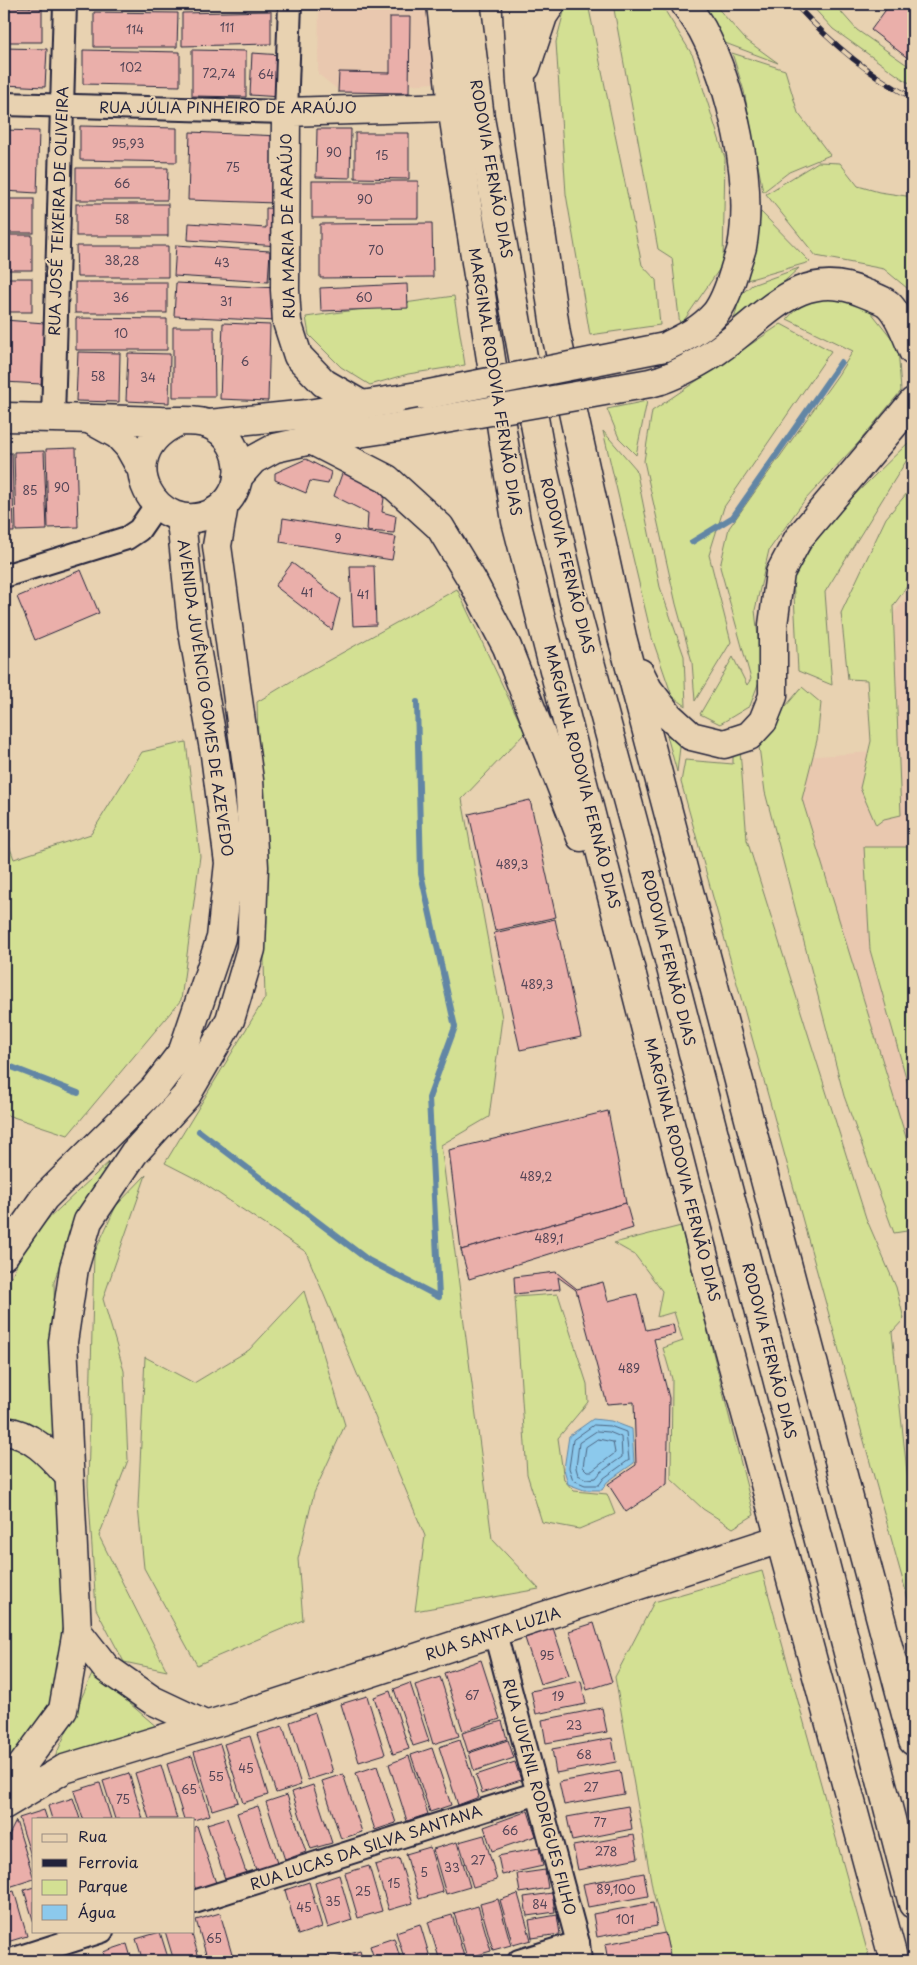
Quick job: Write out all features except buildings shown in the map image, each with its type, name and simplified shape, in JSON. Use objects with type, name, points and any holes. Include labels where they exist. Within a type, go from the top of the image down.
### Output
[{"type":"main road","name":"MARGINAL RODOVIA FERNÃO DIAS","points":[[441,4],[452,107],[516,521],[715,1300],[894,1961]]},
{"type":"main road","name":"RODOVIA FERNÃO DIAS","points":[[466,4],[480,118],[543,468],[573,600],[633,821],[913,1904]]},
{"type":"main road","points":[[517,4],[521,83],[556,334],[622,637],[913,1741]]},
{"type":"main road","points":[[521,83],[543,16],[551,4]]},
{"type":"main road","points":[[4,417],[194,421],[209,424],[308,414],[424,395],[665,347],[698,331],[716,313],[731,281],[742,247],[744,187],[740,148],[718,65],[702,29],[685,4]]},
{"type":"main road","name":"RUA JÚLIA PINHEIRO DE ARAÚJO","points":[[286,112],[452,107]]},
{"type":"main road","name":"RUA MARIA DE ARAÚJO","points":[[286,112],[285,290],[287,322],[298,356],[324,383],[362,405]]},
{"type":"main road","points":[[238,477],[253,460],[275,448],[311,440],[405,426],[660,380],[717,352],[770,307],[792,293],[825,285],[854,289],[888,304],[904,329],[913,351]]},
{"type":"main road","points":[[622,637],[648,689],[669,716],[691,736],[724,744],[749,736],[763,721],[773,696],[773,625],[780,573],[798,539],[913,402]]},
{"type":"main road","points":[[88,418],[118,435],[129,447],[142,470]]},
{"type":"main road","points":[[178,422],[163,429],[152,440],[144,454],[142,470],[145,486],[168,510],[203,517],[224,505],[234,492],[238,477],[238,461],[233,446],[223,433],[209,424]]},
{"type":"main road","points":[[311,440],[387,479],[440,527],[472,580],[507,647],[556,769],[629,964]]},
{"type":"main road","name":"AVENIDA JUVÊNCIO GOMES DE AZEVEDO","points":[[4,1790],[63,1710],[77,1631],[62,1342],[74,1268],[88,1221],[134,1153],[186,1096],[230,1020],[251,949],[254,867],[249,780],[217,546],[224,505]]},
{"type":"main road","name":"AVENIDA JUVÊNCIO GOMES DE AZEVEDO","points":[[4,1255],[44,1198],[154,1089],[183,1050],[221,938],[229,863],[215,756],[192,626],[182,530],[168,510]]},
{"type":"main road","points":[[4,1431],[28,1438],[49,1454],[69,1476]]},
{"type":"main road","name":"RUA SANTA LUZIA","points":[[4,1805],[64,1769],[496,1633],[780,1539]]},
{"type":"main road","points":[[870,1577],[913,1672]]},
{"type":"main road","points":[[77,1631],[106,1668],[152,1700],[205,1725]]},
{"type":"street","name":"RUA JOSÉ TEIXEIRA DE OLIVEIRA","points":[[53,418],[65,4]]},
{"type":"street","name":"RUA MARIA DE ARAÚJO","points":[[286,112],[290,4]]},
{"type":"street","name":"RUA JÚLIA PINHEIRO DE ARAÚJO","points":[[4,104],[286,112]]},
{"type":"street","points":[[4,576],[127,538],[168,510]]},
{"type":"street","name":"RUA JUVENIL RODRIGUES FILHO","points":[[496,1633],[579,1952]]},
{"type":"street","name":"RUA LUCAS DA SILVA SANTANA","points":[[195,1902],[538,1793]]},
{"type":"street","points":[[8,1961],[99,1932]]},
{"type":"street","points":[[520,1961],[579,1952]]},
{"type":"shaded area","points":[[319,4],[428,4],[434,83],[338,90],[318,74]]},
{"type":"shaded area","points":[[913,588],[913,1199],[778,759],[899,750],[894,613]]},
{"type":"shaded area","points":[[913,1269],[913,1314],[905,1270]]},
{"type":"green space","points":[[566,4],[588,4],[642,265],[656,280],[660,325],[590,335],[566,194],[556,42]]},
{"type":"green space","points":[[613,4],[661,4],[693,56],[725,158],[723,264],[680,326],[672,258],[658,249]]},
{"type":"green space","points":[[703,4],[714,4],[745,39],[778,63],[725,43]]},
{"type":"green space","points":[[810,4],[834,4],[857,30],[913,69],[913,83],[907,82],[833,29]]},
{"type":"green space","points":[[732,53],[785,70],[798,113],[830,155],[789,172],[763,192],[744,91]]},
{"type":"green space","points":[[818,162],[840,163],[858,186],[879,192],[913,197],[913,293],[884,269],[816,256],[766,194]]},
{"type":"green space","points":[[761,212],[810,262],[747,280]]},
{"type":"green space","points":[[799,268],[730,331],[740,295],[752,285]]},
{"type":"green space","points":[[454,296],[465,365],[408,374],[370,385],[341,367],[309,335],[306,317]]},
{"type":"green space","points":[[835,296],[867,307],[898,346],[901,391],[859,442],[804,501],[769,550],[755,610],[762,673],[750,706],[720,724],[700,714],[733,657],[747,685],[751,679],[720,567],[729,528],[853,351],[787,319],[800,305]]},
{"type":"green space","points":[[781,324],[831,351],[724,507],[709,555],[731,642],[695,701],[692,662],[676,604],[644,461],[652,411]]},
{"type":"green space","points":[[647,401],[636,455],[619,438],[607,409]]},
{"type":"green space","points":[[603,431],[636,469],[660,587],[684,656],[686,706],[672,696],[652,638]]},
{"type":"green space","points":[[913,438],[913,450],[825,592],[832,685],[798,671],[793,576],[828,521]]},
{"type":"green space","points":[[913,486],[913,578],[893,606],[901,815],[884,819],[876,825],[860,788],[871,741],[867,680],[848,679],[841,613],[886,518]]},
{"type":"green space","points":[[457,589],[525,733],[462,799],[502,1018],[489,1117],[441,1145],[492,1539],[539,1589],[415,1611],[425,1536],[306,1252],[200,1181],[165,1163],[265,998],[257,702]]},
{"type":"green space","points":[[802,687],[821,703],[817,740],[802,799],[913,1160],[913,1230],[894,1233],[844,1096],[765,792],[758,739]]},
{"type":"green space","points":[[664,725],[740,750],[747,840],[866,1218],[896,1287],[904,1319],[892,1332],[913,1528],[913,1617],[681,782],[685,760],[733,764],[733,755],[680,747],[677,772]]},
{"type":"green space","points":[[186,742],[200,856],[181,1000],[68,1135],[4,1114],[4,832],[14,859],[91,834],[142,752]]},
{"type":"green space","points":[[864,847],[908,847],[913,913],[913,1102],[870,950]]},
{"type":"green space","points":[[127,1145],[97,1184],[68,1238],[54,1282],[57,1438],[27,1424],[4,1425],[4,1293],[29,1237]]},
{"type":"green space","points":[[146,1175],[103,1299],[124,1371],[128,1460],[99,1536],[167,1671],[124,1662],[96,1609],[88,1485],[94,1254],[116,1206]]},
{"type":"green space","points":[[681,1226],[754,1515],[733,1528],[703,1509],[671,1479],[672,1379],[663,1348],[683,1341],[674,1312],[657,1317],[662,1291],[635,1255],[614,1243]]},
{"type":"green space","points":[[304,1291],[345,1425],[314,1493],[298,1559],[303,1620],[197,1665],[144,1568],[138,1507],[145,1357],[194,1383],[249,1350]]},
{"type":"green space","points":[[558,1294],[587,1384],[588,1402],[558,1438],[564,1480],[574,1491],[607,1494],[615,1514],[579,1529],[542,1522],[527,1474],[515,1297]]},
{"type":"green space","points":[[16,1447],[35,1456],[59,1483],[66,1588],[63,1667],[48,1720],[4,1769],[4,1448]]},
{"type":"green space","points":[[762,1571],[870,1961],[672,1961],[653,1892],[615,1677],[654,1602]]},
{"type":"green space","points":[[93,1672],[165,1734],[52,1764]]},
{"type":"water","points":[[593,1419],[611,1421],[632,1429],[634,1463],[607,1482],[602,1490],[584,1490],[568,1484],[564,1469],[569,1436]]},
{"type":"waterway","points":[[692,542],[733,517],[841,362]]},
{"type":"waterway","points":[[199,1131],[368,1260],[439,1297],[429,1098],[455,1027],[421,874],[417,702]]},
{"type":"waterway","points":[[4,1064],[78,1093]]},
{"type":"railway","points":[[795,4],[835,44],[865,68],[913,98]]}]
